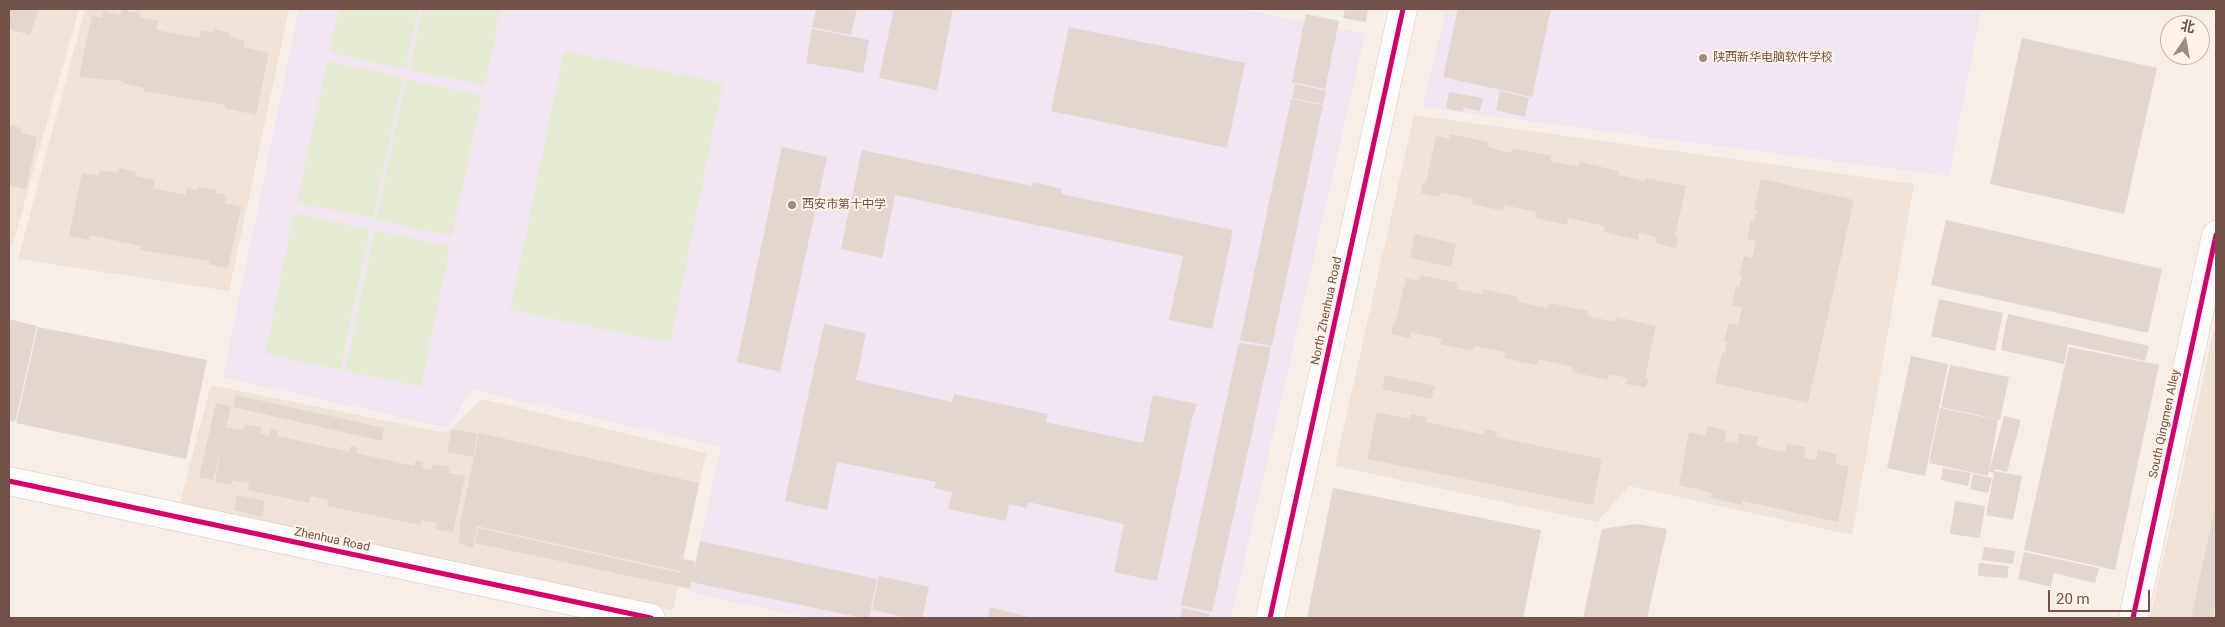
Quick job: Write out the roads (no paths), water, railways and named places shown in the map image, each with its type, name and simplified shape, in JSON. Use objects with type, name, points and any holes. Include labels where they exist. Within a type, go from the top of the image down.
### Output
[{"type":"street","name":"North Zhenhua Road","points":[[1270,618],[1403,9]]},
{"type":"street","name":"South Qingmen Alley","points":[[2133,618],[2216,235]]},
{"type":"street","name":"Zhenhua Road","points":[[9,481],[651,618]]},
{"type":"place","name":"陕西新华电脑软件学校","points":[[1703,58]]},
{"type":"place","name":"西安市第十中学","points":[[792,205]]}]
